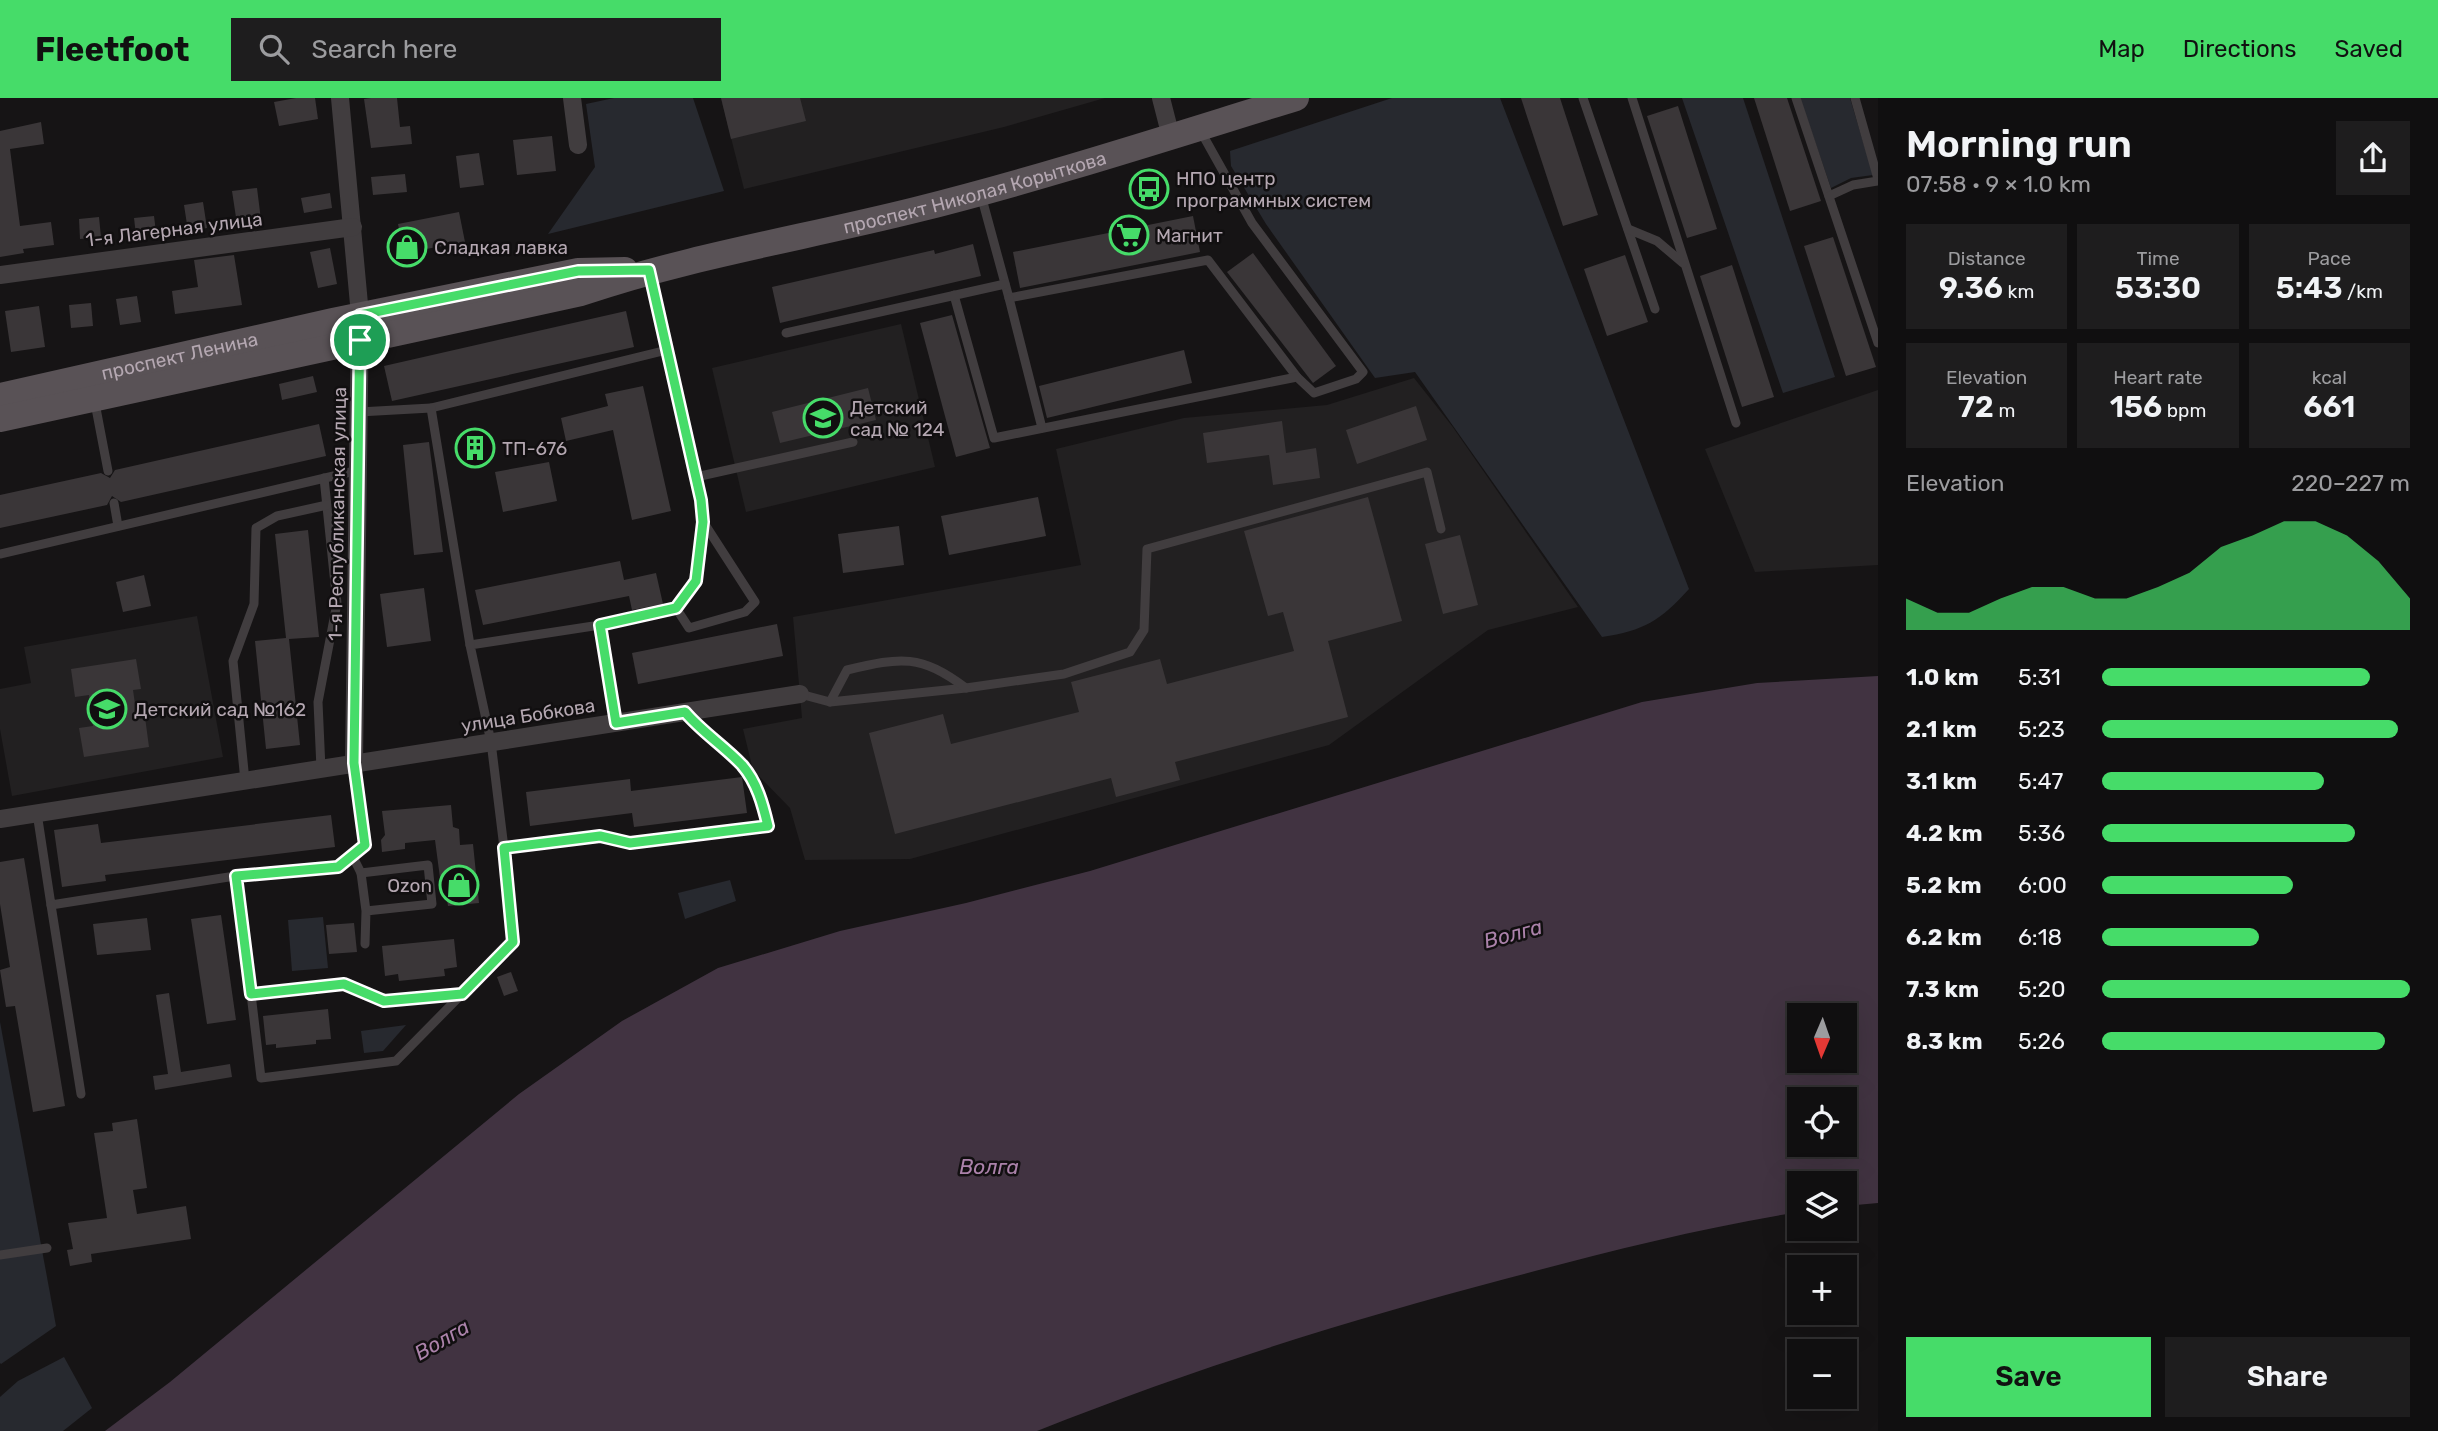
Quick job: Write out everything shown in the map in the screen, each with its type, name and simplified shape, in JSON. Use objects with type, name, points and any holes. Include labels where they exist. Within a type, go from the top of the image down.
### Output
[{"type":"main road","name":"проспект Николая Корыткова","points":[[360,327],[578,271],[649,270],[981,193],[1296,98]]},
{"type":"main road","name":"проспект Ленина","points":[[0,396],[360,327]]},
{"type":"main road","name":"проспект Ленина","points":[[0,419],[360,327]]},
{"type":"street","name":"1-я Республиканская улица","points":[[340,98],[360,327],[354,763]]},
{"type":"street","points":[[572,98],[578,145]]},
{"type":"street","points":[[1161,98],[1171,137]]},
{"type":"street","name":"1-я Лагерная улица","points":[[0,275],[353,227]]},
{"type":"street","name":"улица Бобкова","points":[[0,818],[800,694]]},
{"type":"lane","points":[[1583,98],[1655,309]]},
{"type":"lane","points":[[1632,98],[1735,424]]},
{"type":"lane","points":[[1796,98],[1878,344]]},
{"type":"lane","points":[[1829,197],[1853,185],[1878,180],[1854,98]]},
{"type":"lane","points":[[1009,298],[1208,260],[1297,377],[1314,393],[1356,379],[1363,372],[1252,223],[1199,128]]},
{"type":"lane","points":[[981,193],[1042,428]]},
{"type":"lane","points":[[1628,229],[1657,242],[1685,264]]},
{"type":"lane","points":[[470,645],[600,625],[676,608],[696,581],[703,522],[696,477],[649,270]]},
{"type":"lane","points":[[786,333],[1005,284]]},
{"type":"lane","points":[[954,295],[994,438],[1297,377]]},
{"type":"lane","points":[[359,412],[431,408],[667,350]]},
{"type":"lane","points":[[94,397],[108,471]]},
{"type":"lane","points":[[236,876],[261,1078],[396,1061],[513,942],[491,742],[470,645],[431,408]]},
{"type":"lane","points":[[696,477],[853,442]]},
{"type":"lane","points":[[0,554],[359,470]]},
{"type":"lane","name":"улица Бобкова","points":[[800,694],[831,702],[966,688],[1064,674],[1130,652],[1144,630],[1147,549],[1427,472],[1441,529]]},
{"type":"lane","points":[[321,769],[318,702],[337,603],[324,478]]},
{"type":"lane","points":[[114,503],[118,526]]},
{"type":"lane","points":[[245,780],[233,661],[254,604],[256,528],[277,516],[327,505]]},
{"type":"lane","points":[[676,608],[689,628],[745,612],[755,602],[703,522]]},
{"type":"lane","points":[[600,625],[616,723]]},
{"type":"lane","points":[[831,702],[847,670],[910,660],[937,667],[966,688]]},
{"type":"lane","points":[[504,848],[600,836],[630,843],[768,826],[762,798],[743,766],[702,732],[685,712]]},
{"type":"lane","points":[[51,905],[236,876],[338,867],[365,845],[354,763]]},
{"type":"lane","points":[[37,813],[81,1094]]},
{"type":"lane","points":[[352,855],[361,873],[366,911],[365,944]]},
{"type":"lane","points":[[361,873],[428,865],[432,904],[366,911]]},
{"type":"lane","points":[[251,994],[344,984],[384,1001],[462,994]]},
{"type":"lane","points":[[0,1255],[47,1248]]},
{"type":"shaded area","points":[[614,98],[693,98],[724,191],[548,234],[595,167],[586,104]]},
{"type":"shaded area","points":[[721,98],[1105,98],[1004,127],[744,189]]},
{"type":"shaded area","points":[[1392,98],[1500,98],[1689,589],[1670,609],[1641,627],[1602,637],[1415,372],[1375,378],[1266,224],[1231,166],[1230,151]]},
{"type":"shaded area","points":[[1682,98],[1743,98],[1835,377],[1783,393]]},
{"type":"shaded area","points":[[1800,98],[1850,98],[1873,175],[1851,178],[1831,188]]},
{"type":"shaded area","name":"Детский сад № 124","points":[[901,324],[935,467],[746,512],[712,368]]},
{"type":"shaded area","points":[[1414,378],[1452,426],[1578,607],[1488,630],[1329,745],[910,859],[805,860],[790,808],[753,770],[743,729],[802,718],[793,617],[1081,565],[1056,449],[1184,418],[1327,405]]},
{"type":"shaded area","points":[[1878,390],[1878,565],[1755,572],[1705,449]]},
{"type":"shaded area","name":"Детский сад №162","points":[[197,616],[223,757],[12,796],[0,729],[0,689],[31,683],[24,647]]},
{"type":"shaded area","points":[[730,880],[736,901],[685,919],[678,893]]},
{"type":"shaded area","points":[[323,917],[328,968],[292,971],[288,920]]},
{"type":"shaded area","points":[[0,1022],[56,1326],[1,1364],[0,1363]]},
{"type":"shaded area","points":[[406,1025],[383,1051],[364,1053],[361,1031]]},
{"type":"shaded area","points":[[64,1357],[92,1408],[63,1431],[0,1431],[0,1397],[18,1381]]},
{"type":"water","name":"Волга","points":[[1878,676],[1878,1203],[1857,1205],[1857,1171],[1787,1171],[1787,1214],[1688,1233],[1614,1251],[1386,1312],[1210,1367],[1037,1431],[105,1431],[170,1382],[519,1094],[622,1021],[718,968],[840,931],[966,903],[1090,871],[1642,702],[1757,683]]},
{"type":"building","points":[[315,98],[318,119],[279,126],[274,102]]},
{"type":"building","points":[[397,98],[400,127],[410,126],[412,144],[371,148],[364,99]]},
{"type":"building","points":[[721,98],[800,98],[806,121],[731,139]]},
{"type":"building","points":[[1521,98],[1560,98],[1598,215],[1563,226]]},
{"type":"building","points":[[1754,98],[1787,98],[1821,201],[1790,211]]},
{"type":"building","points":[[1678,106],[1717,229],[1687,238],[1647,116]]},
{"type":"building","points":[[41,122],[44,144],[10,149],[20,226],[51,222],[54,245],[23,249],[24,253],[0,257],[0,131]]},
{"type":"building","points":[[552,136],[556,171],[517,175],[513,140]]},
{"type":"building","points":[[479,153],[484,185],[460,188],[456,156]]},
{"type":"building","points":[[405,174],[407,192],[373,195],[371,177]]},
{"type":"building","points":[[257,188],[261,220],[237,224],[232,191]]},
{"type":"building","points":[[330,193],[332,208],[304,213],[301,198]]},
{"type":"building","points":[[203,202],[207,228],[188,231],[184,205]]},
{"type":"building","points":[[459,212],[465,242],[404,253],[398,224]]},
{"type":"building","points":[[154,216],[156,232],[136,235],[134,218]]},
{"type":"building","points":[[1193,216],[1200,252],[1020,288],[1013,252]]},
{"type":"building","points":[[99,217],[101,237],[80,239],[79,219]]},
{"type":"building","points":[[1833,237],[1876,367],[1846,376],[1804,246]]},
{"type":"building","points":[[973,244],[981,276],[780,323],[772,287],[934,250],[935,254]]},
{"type":"building","points":[[330,248],[337,284],[318,288],[310,252]]},
{"type":"building","points":[[1253,253],[1336,366],[1313,383],[1227,272]]},
{"type":"building","points":[[234,255],[242,305],[175,314],[172,291],[198,287],[194,260]]},
{"type":"building","points":[[1625,255],[1648,322],[1607,336],[1584,269]]},
{"type":"building","points":[[1732,265],[1774,397],[1742,407],[1700,276]]},
{"type":"building","points":[[137,296],[141,322],[120,325],[116,299]]},
{"type":"building","points":[[91,303],[93,326],[71,328],[69,305]]},
{"type":"building","points":[[39,306],[45,347],[11,352],[5,311]]},
{"type":"building","points":[[626,311],[634,347],[392,401],[384,366]]},
{"type":"building","points":[[952,315],[990,448],[956,457],[920,323]]},
{"type":"building","points":[[1184,350],[1192,383],[1047,418],[1039,386]]},
{"type":"building","points":[[313,376],[317,392],[282,400],[279,384]]},
{"type":"building","points":[[643,386],[671,511],[632,520],[613,430],[566,441],[561,418],[608,406],[605,394]]},
{"type":"building","points":[[868,388],[876,420],[780,443],[772,412]]},
{"type":"building","points":[[1416,406],[1427,440],[1357,464],[1346,430]]},
{"type":"building","points":[[1282,421],[1286,453],[1316,448],[1320,478],[1273,485],[1269,455],[1207,463],[1203,433]]},
{"type":"building","points":[[319,424],[326,456],[121,502],[112,496],[107,505],[0,528],[0,495],[101,473],[110,478],[115,470]]},
{"type":"building","name":"ТП-676","points":[[484,433],[490,459],[465,463],[460,438]]},
{"type":"building","points":[[429,442],[443,552],[414,555],[403,445]]},
{"type":"building","points":[[549,462],[557,501],[503,512],[495,472]]},
{"type":"building","points":[[1038,497],[1046,536],[949,555],[941,516]]},
{"type":"building","points":[[1368,497],[1402,621],[1328,641],[1348,717],[1175,762],[1180,780],[1116,797],[1111,778],[895,834],[869,733],[943,714],[951,744],[1079,712],[1071,682],[1160,659],[1167,684],[1294,651],[1283,612],[1268,616],[1244,531]]},
{"type":"building","points":[[899,526],[904,565],[843,573],[838,534]]},
{"type":"building","points":[[308,530],[319,637],[289,639],[300,745],[266,749],[255,641],[286,638],[275,534]]},
{"type":"building","points":[[1460,535],[1478,605],[1443,614],[1425,544]]},
{"type":"building","points":[[620,561],[624,580],[656,573],[663,604],[632,610],[629,596],[483,625],[475,590]]},
{"type":"building","points":[[144,575],[151,606],[123,612],[116,582]]},
{"type":"building","points":[[424,588],[431,641],[387,647],[380,594]]},
{"type":"building","points":[[777,624],[783,656],[638,684],[632,653]]},
{"type":"building","points":[[136,659],[141,689],[133,690],[137,718],[145,717],[149,747],[84,757],[79,728],[93,726],[89,695],[75,697],[71,669]]},
{"type":"building","points":[[742,777],[747,813],[634,827],[632,813],[530,826],[526,792],[630,779],[631,791]]},
{"type":"building","points":[[451,805],[453,827],[459,829],[460,845],[473,844],[479,903],[448,906],[446,892],[442,893],[435,840],[405,843],[405,849],[382,852],[381,840],[385,835],[382,811]]},
{"type":"building","points":[[331,815],[335,847],[105,875],[106,881],[62,887],[54,830],[98,824],[101,843]]},
{"type":"building","points":[[24,858],[65,1106],[33,1112],[15,1006],[6,1007],[0,970],[10,967],[0,904],[0,862]]},
{"type":"building","points":[[221,915],[236,1020],[207,1024],[191,919]]},
{"type":"building","points":[[147,918],[151,950],[97,955],[93,924]]},
{"type":"building","points":[[354,923],[357,952],[329,954],[326,925]]},
{"type":"building","points":[[454,939],[457,967],[444,969],[445,976],[399,981],[398,974],[385,976],[382,946]]},
{"type":"building","points":[[511,972],[518,991],[504,996],[497,977]]},
{"type":"building","points":[[169,993],[181,1072],[230,1064],[232,1077],[155,1090],[153,1076],[168,1074],[156,995]]},
{"type":"building","points":[[328,1009],[331,1039],[316,1040],[316,1044],[276,1048],[276,1044],[266,1045],[263,1016]]},
{"type":"building","points":[[137,1119],[147,1188],[133,1190],[137,1214],[186,1206],[191,1239],[91,1254],[92,1262],[70,1266],[67,1250],[73,1249],[68,1223],[107,1218],[94,1133],[113,1131],[112,1123]]},
{"type":"place","name":"НПО центр программных систем","points":[[1149,189]]},
{"type":"place","name":"Магнит","points":[[1129,235]]},
{"type":"place","name":"Сладкая лавка","points":[[407,247]]},
{"type":"place","name":"Детский сад № 124","points":[[823,418]]},
{"type":"place","name":"ТП-676","points":[[475,448]]},
{"type":"place","name":"Детский сад №162","points":[[107,709]]},
{"type":"place","name":"Ozon","points":[[459,885]]},
{"type":"route","points":[[649,270],[701,500],[703,545],[696,581],[676,608],[600,625],[616,723],[685,712],[702,732],[743,766],[762,798],[768,826],[630,843],[600,836],[504,848],[513,942],[462,994],[384,1001],[344,984],[251,994],[236,876],[338,867],[365,845],[354,763],[360,340],[360,315],[578,271],[649,270]]}]
